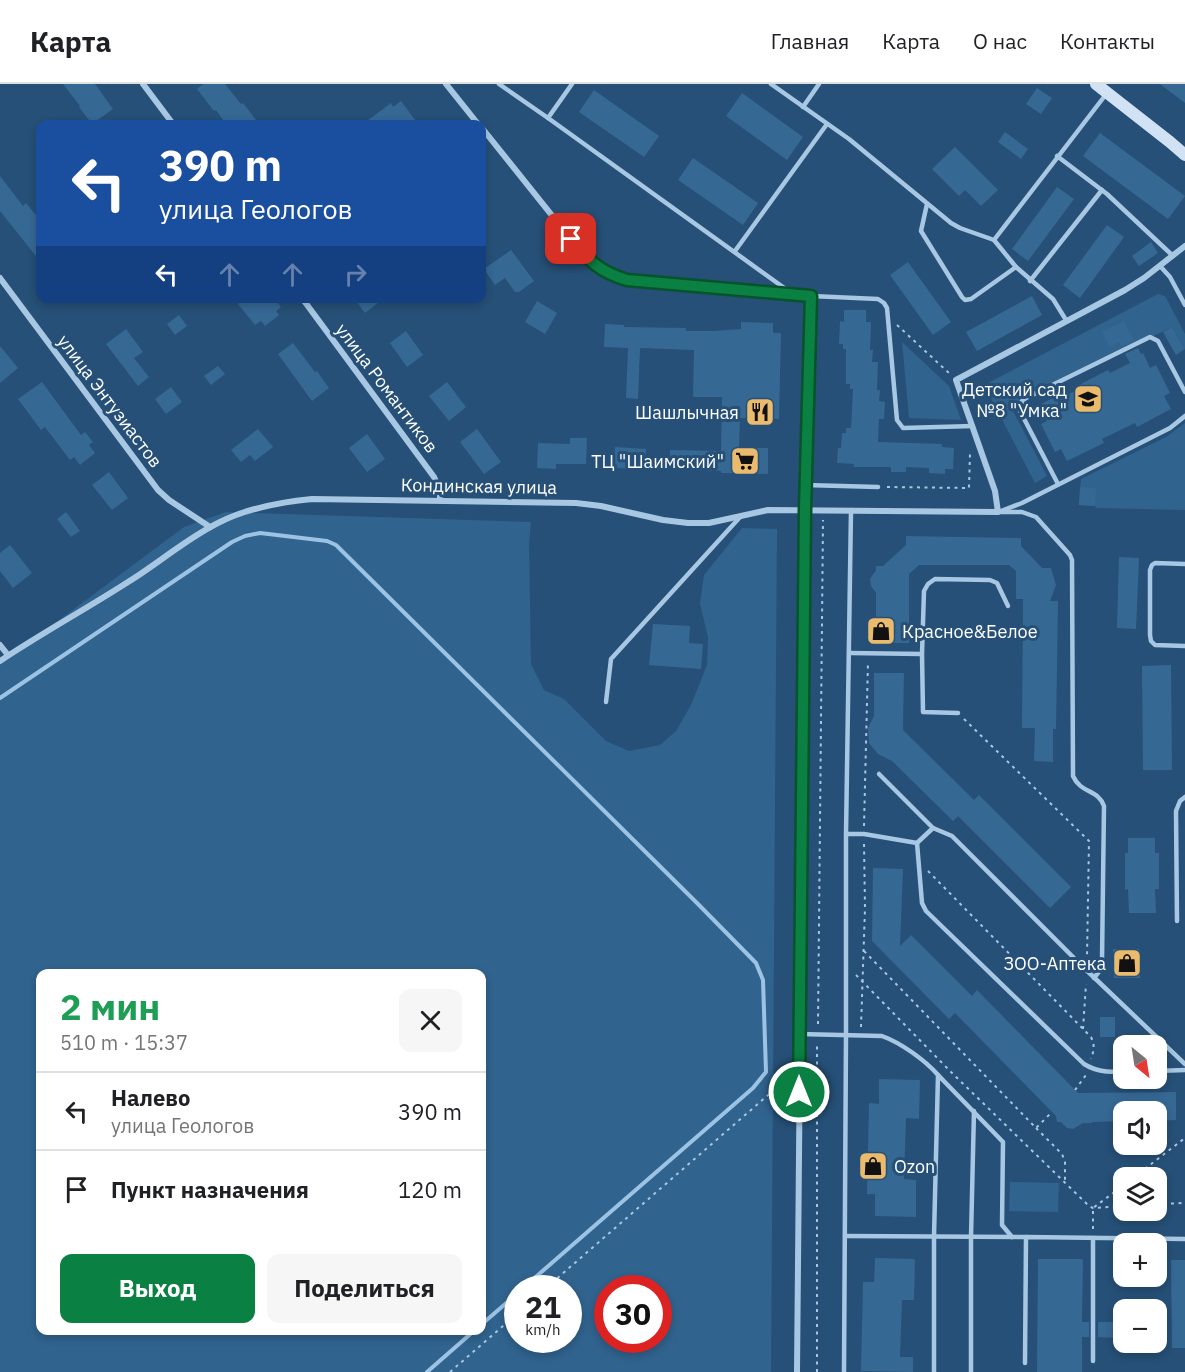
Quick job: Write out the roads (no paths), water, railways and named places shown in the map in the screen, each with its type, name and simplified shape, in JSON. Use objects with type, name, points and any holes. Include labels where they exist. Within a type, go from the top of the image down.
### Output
[{"type":"main road","points":[[1096,84],[1185,155]]},
{"type":"street","points":[[143,84],[170,120]]},
{"type":"street","points":[[447,86],[475,120]]},
{"type":"street","points":[[486,133],[586,258],[600,270],[620,278],[642,282],[811,296],[805,485],[797,1372]]},
{"type":"street","points":[[998,512],[994,491],[956,380],[1125,290],[1161,266],[1185,246]]},
{"type":"street","name":"улица Энтузиастов","points":[[0,278],[158,490],[210,527]]},
{"type":"street","name":"улица Романтиков","points":[[306,303],[434,477],[440,491],[440,500]]},
{"type":"street","name":"Кондинская улица","points":[[0,661],[134,579],[210,527],[237,515],[298,500],[576,503],[688,523],[709,523],[768,510],[998,512]]},
{"type":"street","points":[[0,645],[8,655]]},
{"type":"lane","points":[[447,86],[457,84]]},
{"type":"lane","points":[[499,84],[795,295]]},
{"type":"lane","points":[[548,118],[572,84]]},
{"type":"lane","points":[[771,84],[863,149],[951,223],[994,240],[1016,267],[1047,292],[1066,320]]},
{"type":"lane","points":[[803,107],[819,84]]},
{"type":"lane","points":[[994,240],[1107,93]]},
{"type":"lane","points":[[735,251],[827,123]]},
{"type":"lane","points":[[1057,156],[1102,190],[1173,256]]},
{"type":"lane","points":[[1030,280],[1102,190]]},
{"type":"lane","points":[[927,204],[921,231],[965,300],[971,299],[1016,267]]},
{"type":"lane","points":[[1161,266],[1170,277],[1185,305]]},
{"type":"lane","points":[[811,296],[879,299],[884,303],[887,308],[897,420],[903,428],[973,426]]},
{"type":"lane","points":[[1058,484],[1020,411],[1022,401],[1026,398],[1150,337],[1158,341],[1185,392]]},
{"type":"lane","points":[[998,512],[1022,503],[1170,428],[1185,416]]},
{"type":"lane","points":[[805,485],[878,487]]},
{"type":"lane","points":[[1022,503],[1022,512]]},
{"type":"lane","points":[[844,1372],[845,955],[851,510]]},
{"type":"lane","points":[[998,512],[1022,512],[1036,518],[1072,560],[1073,776],[1080,787],[1099,797],[1104,806],[1102,961],[1101,969],[1094,978]]},
{"type":"lane","points":[[606,702],[611,659],[741,516]]},
{"type":"lane","points":[[1185,564],[1155,563],[1152,565],[1149,635],[1150,641],[1155,645],[1185,646]]},
{"type":"lane","points":[[958,713],[923,712],[924,591],[935,579],[990,580],[997,583],[1008,606]]},
{"type":"lane","points":[[849,653],[922,654]]},
{"type":"lane","points":[[879,774],[933,828],[952,836],[1086,971],[1185,1064]]},
{"type":"lane","points":[[1177,921],[1176,811],[1180,801],[1185,797]]},
{"type":"lane","points":[[917,843],[933,828]]},
{"type":"lane","points":[[846,834],[864,834],[917,843]]},
{"type":"lane","points":[[917,843],[922,903],[926,911],[1084,1064],[1103,1072],[1113,1072]]},
{"type":"lane","points":[[799,1034],[882,1036],[891,1039],[926,1063],[1003,1142],[1002,1225],[1012,1237]]},
{"type":"lane","points":[[1167,1071],[1185,1070]]},
{"type":"lane","points":[[934,1372],[934,1236],[938,1075]]},
{"type":"lane","points":[[971,1372],[974,1112]]},
{"type":"lane","points":[[844,1236],[1185,1239]]},
{"type":"lane","points":[[1025,1363],[1026,1237]]},
{"type":"lane","points":[[1093,1238],[1093,1361]]},
{"type":"waterway","points":[[0,698],[232,542],[260,533],[327,541],[336,545],[756,963],[763,980],[766,1072],[753,1088],[538,1275]]},
{"type":"waterway","points":[[486,1321],[504,1305]]},
{"type":"waterway","points":[[427,1372],[469,1335]]},
{"type":"place","name":"Детский сад №8 \"Умка\"","points":[[1088,399]]},
{"type":"place","name":"Шашлычная","points":[[760,412]]},
{"type":"place","name":"ТЦ \"Шаимский\"","points":[[745,461]]},
{"type":"place","name":"Красное&Белое","points":[[881,631]]},
{"type":"place","name":"ЗОО-Аптека","points":[[1127,963]]},
{"type":"place","name":"Ozon","points":[[873,1166]]}]
